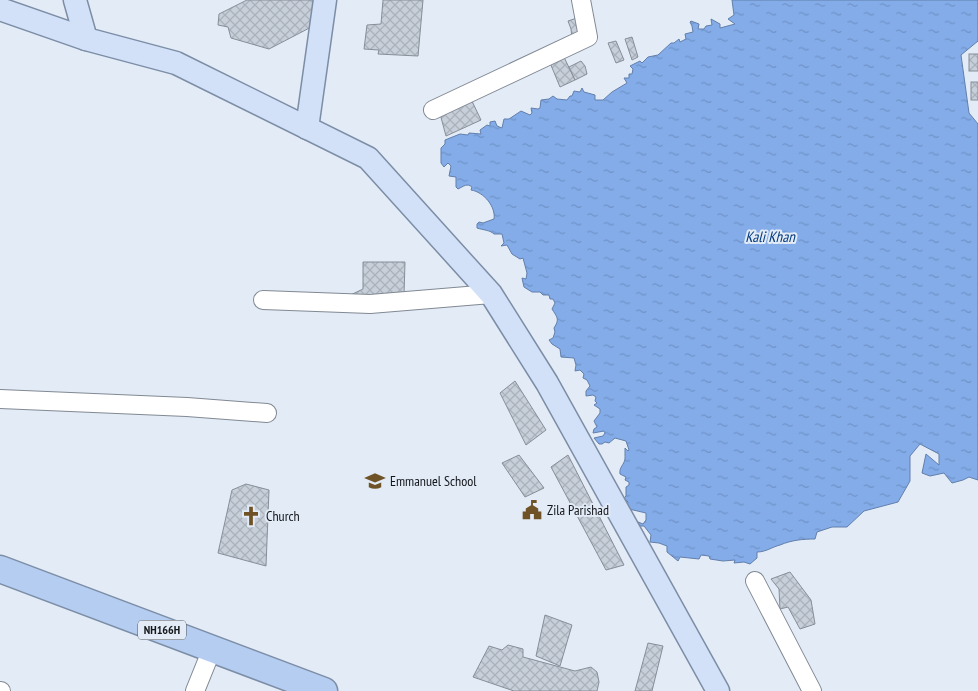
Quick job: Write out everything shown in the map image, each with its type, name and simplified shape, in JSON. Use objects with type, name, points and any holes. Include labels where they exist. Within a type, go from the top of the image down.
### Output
[{"type":"highway","name":"NH166H","points":[[0,569],[324,691]]},
{"type":"main road","points":[[75,0],[86,39]]},
{"type":"main road","points":[[307,128],[326,0]]},
{"type":"main road","points":[[0,9],[86,39],[176,62],[368,158],[491,294],[547,383],[718,691]]},
{"type":"street","points":[[432,110],[588,37],[581,0]]},
{"type":"street","points":[[263,300],[370,304],[491,294]]},
{"type":"street","points":[[0,399],[187,407],[267,413]]},
{"type":"street","points":[[755,581],[812,691]]},
{"type":"street","points":[[195,691],[212,649]]},
{"type":"water","name":"Kali Khan","points":[[732,0],[978,0],[978,41],[961,55],[969,113],[978,124],[978,480],[969,477],[952,483],[944,473],[930,476],[922,473],[926,454],[939,465],[939,454],[920,444],[910,456],[910,481],[898,502],[864,511],[847,527],[832,527],[817,532],[815,539],[784,543],[757,552],[757,558],[750,564],[744,562],[734,563],[735,560],[710,559],[709,556],[701,555],[699,559],[680,557],[678,561],[667,552],[667,546],[650,542],[651,535],[644,526],[639,526],[638,522],[643,524],[646,520],[646,513],[629,509],[627,506],[628,502],[624,498],[629,482],[625,480],[626,477],[620,474],[620,472],[625,459],[625,448],[629,450],[626,441],[615,438],[609,443],[599,444],[594,438],[603,436],[605,433],[604,431],[593,433],[597,427],[594,421],[600,413],[600,409],[594,405],[597,403],[595,401],[596,397],[593,395],[586,396],[586,391],[590,386],[587,380],[583,378],[584,374],[580,370],[575,371],[574,358],[561,357],[560,349],[549,340],[553,338],[557,320],[552,309],[555,303],[553,299],[550,299],[549,295],[532,292],[524,287],[522,278],[526,279],[527,273],[523,258],[520,259],[512,254],[507,245],[501,246],[504,243],[502,234],[494,234],[477,228],[479,222],[483,223],[494,219],[491,205],[485,197],[471,190],[472,187],[469,185],[458,189],[456,187],[456,177],[449,176],[451,166],[448,163],[444,167],[441,163],[441,148],[445,144],[445,140],[460,134],[481,134],[480,130],[487,125],[490,126],[490,122],[495,121],[497,126],[502,128],[504,119],[509,119],[521,111],[530,115],[532,113],[531,108],[540,108],[541,100],[549,99],[553,96],[557,99],[567,100],[574,91],[580,92],[582,88],[584,92],[595,95],[595,100],[603,100],[627,83],[624,78],[629,78],[629,74],[632,74],[633,69],[630,66],[640,61],[642,63],[648,57],[658,55],[671,43],[679,39],[680,42],[686,39],[685,34],[693,32],[691,21],[699,24],[698,29],[704,29],[706,26],[712,25],[711,19],[720,24],[720,28],[735,24],[728,19],[734,15]]},
{"type":"building","points":[[247,0],[319,0],[319,23],[269,49],[231,38],[228,27],[218,25],[219,14]]},
{"type":"building","points":[[383,0],[423,0],[418,56],[378,54],[379,50],[364,49],[367,25],[381,24]]},
{"type":"building","points":[[577,18],[581,35],[572,38],[568,21]]},
{"type":"building","points":[[632,37],[638,57],[632,60],[625,39]]},
{"type":"building","points":[[616,41],[624,60],[616,63],[608,43]]},
{"type":"building","points":[[562,53],[575,80],[560,87],[548,58]]},
{"type":"building","points":[[969,54],[978,54],[978,71],[969,71]]},
{"type":"building","points":[[581,61],[585,66],[587,74],[575,80],[569,67]]},
{"type":"building","points":[[971,82],[978,82],[978,100],[971,100]]},
{"type":"building","points":[[470,97],[481,120],[446,136],[439,110]]},
{"type":"building","points":[[363,262],[405,262],[404,295],[344,298],[363,289]]},
{"type":"building","points":[[515,381],[546,430],[526,445],[500,393]]},
{"type":"building","points":[[519,455],[544,488],[525,497],[502,463]]},
{"type":"building","points":[[568,455],[624,565],[606,570],[551,467]]},
{"type":"building","points":[[246,484],[269,490],[266,566],[218,553],[232,490]]},
{"type":"building","points":[[790,572],[811,600],[815,624],[800,629],[788,607],[780,609],[779,589],[771,579]]},
{"type":"building","points":[[545,615],[572,625],[560,666],[536,656]]},
{"type":"building","points":[[648,643],[663,646],[652,691],[635,691]]},
{"type":"building","points":[[508,645],[523,649],[523,657],[575,671],[591,667],[597,672],[599,682],[597,691],[514,691],[473,677],[489,646],[502,650]]},
{"type":"place","name":"Emmanuel School","points":[[375,481]]},
{"type":"place","name":"Zila Parishad","points":[[532,510]]},
{"type":"place","name":"Church","points":[[251,516]]}]
